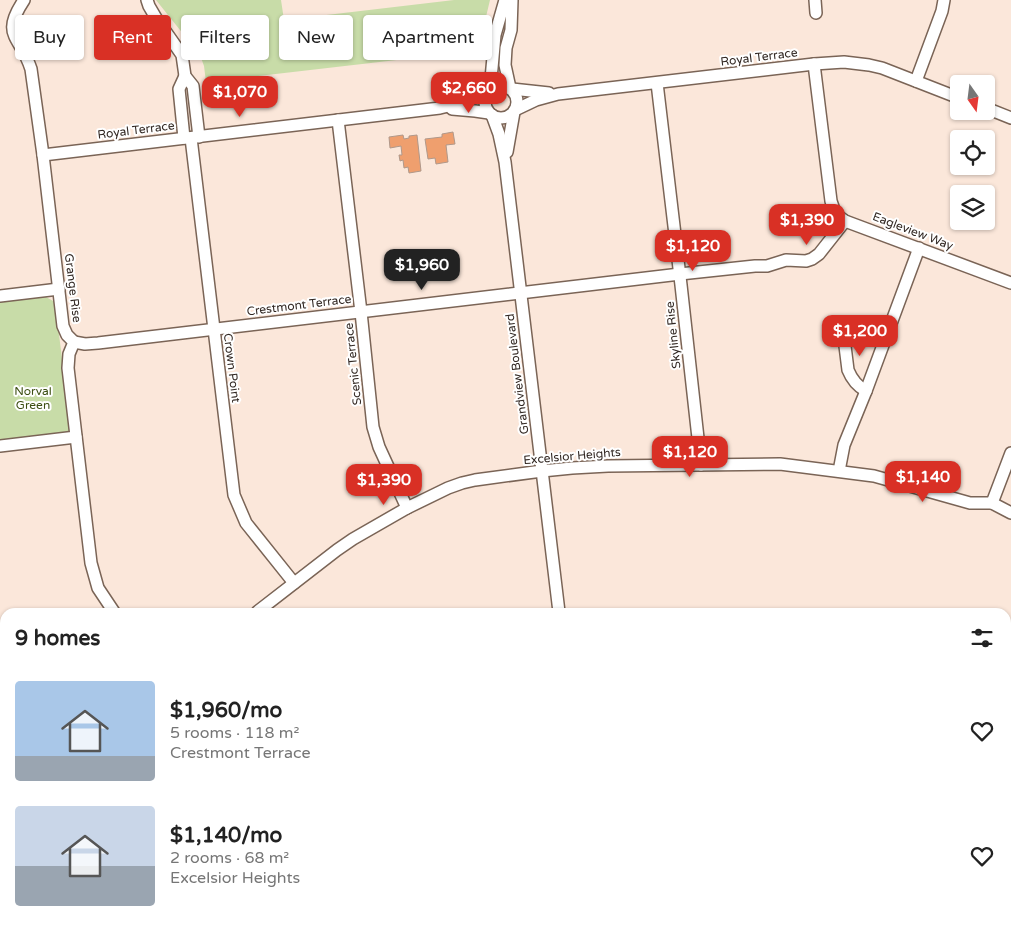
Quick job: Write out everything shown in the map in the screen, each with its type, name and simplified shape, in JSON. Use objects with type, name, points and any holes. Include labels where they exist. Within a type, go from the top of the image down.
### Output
[{"type":"street","name":"Grange Rise","points":[[24,0],[4,26],[24,52],[31,69],[58,289],[65,331],[74,342]]},
{"type":"street","name":"Crown Point","points":[[147,0],[156,18],[182,55],[185,76],[193,86],[191,137],[234,495],[246,523],[294,583]]},
{"type":"street","points":[[505,0],[496,35],[489,90],[485,105],[490,114],[496,117],[506,117],[514,111],[518,101],[515,92],[511,88],[505,65],[506,48],[511,30],[512,0]]},
{"type":"street","points":[[815,0],[816,13]]},
{"type":"street","points":[[916,82],[942,11],[944,0]]},
{"type":"street","name":"Royal Terrace","points":[[514,111],[536,100],[558,94],[844,62],[882,68],[950,95]]},
{"type":"street","points":[[814,64],[831,201],[835,213],[846,221]]},
{"type":"street","name":"Skyline Rise","points":[[657,83],[701,465]]},
{"type":"street","points":[[489,90],[500,85],[511,88]]},
{"type":"street","name":"Royal Terrace","points":[[511,88],[558,94]]},
{"type":"street","name":"Royal Terrace","points":[[43,155],[440,108],[465,102],[489,90]]},
{"type":"street","name":"Royal Terrace","points":[[440,108],[464,109],[490,114]]},
{"type":"street","name":"Grandview Boulevard","points":[[506,162],[508,138],[514,111]]},
{"type":"street","points":[[995,112],[1011,118]]},
{"type":"street","name":"Grandview Boulevard","points":[[490,114],[499,134],[506,162],[559,608]]},
{"type":"street","name":"Scenic Terrace","points":[[338,120],[373,427],[407,508]]},
{"type":"street","name":"Eagleview Way","points":[[846,221],[1011,283]]},
{"type":"street","name":"Crestmont Terrace","points":[[74,342],[85,344],[680,274],[766,266],[786,260],[806,261],[819,254],[846,221]]},
{"type":"street","points":[[838,471],[844,445],[919,248]]},
{"type":"street","points":[[0,296],[58,289]]},
{"type":"street","points":[[843,330],[850,377],[859,387],[866,391]]},
{"type":"street","points":[[74,342],[69,354],[68,368],[91,563],[98,588],[111,608]]},
{"type":"street","points":[[0,446],[76,437]]},
{"type":"street","points":[[992,503],[1011,453]]},
{"type":"street","name":"Excelsior Heights","points":[[262,608],[353,538],[407,508],[462,483],[542,471],[593,466],[780,464],[874,476],[970,503],[992,503],[1011,513]]},
{"type":"green space","points":[[156,0],[281,0],[283,15],[279,15],[279,60],[353,60],[353,15],[326,15],[454,0],[490,0],[486,15],[363,15],[363,60],[397,60],[206,82],[202,60],[269,60],[269,15],[181,15],[181,31],[171,19],[171,15],[168,15]]},
{"type":"green space","name":"Norval Green","points":[[46,297],[55,302],[71,431],[0,441],[0,302]]},
{"type":"building","points":[[453,132],[455,144],[446,145],[448,162],[436,164],[435,158],[428,159],[425,139],[442,137],[442,134]]},
{"type":"building","points":[[403,135],[404,139],[417,135],[421,171],[409,173],[408,167],[404,168],[403,160],[400,161],[399,155],[402,155],[401,146],[390,148],[389,137]]}]
